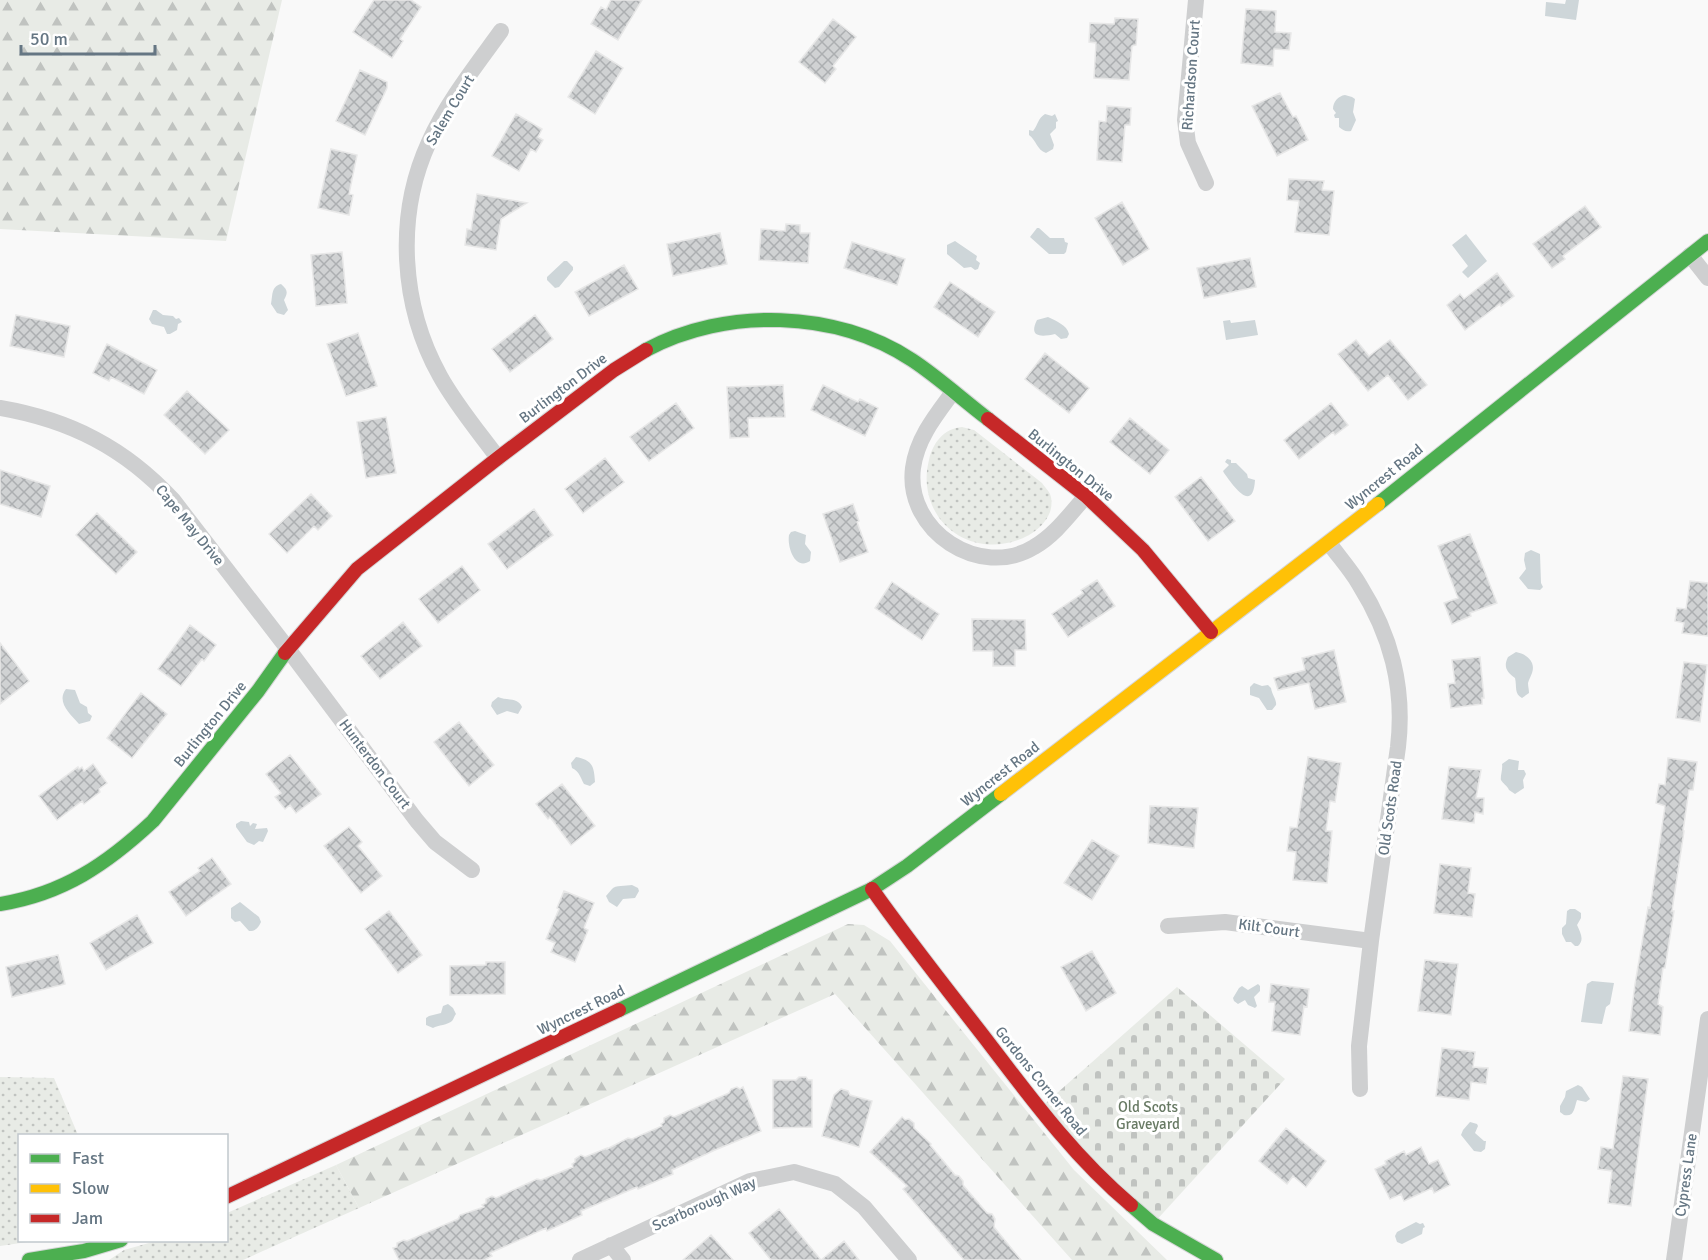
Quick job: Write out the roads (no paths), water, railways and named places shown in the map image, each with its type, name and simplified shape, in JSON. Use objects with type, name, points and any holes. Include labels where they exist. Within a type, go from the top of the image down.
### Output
[{"type":"street","name":"Richardson Court","points":[[1196,0],[1185,120],[1188,143],[1206,183]]},
{"type":"street","name":"Salem Court","points":[[498,458],[439,375],[427,348],[411,296],[407,238],[413,188],[429,142],[441,117],[501,31]]},
{"type":"street","name":"Wyncrest Road","points":[[228,1196],[872,889],[907,866],[1329,543],[1708,241]]},
{"type":"street","points":[[1690,255],[1708,279]]},
{"type":"street","name":"Burlington Drive","points":[[0,904],[29,898],[76,880],[122,851],[153,821],[258,691],[288,649],[357,569],[614,370],[638,354],[669,339],[696,330],[743,320],[774,319],[813,322],[891,347],[912,360],[1086,496],[1143,550],[1211,632]]},
{"type":"street","points":[[953,392],[930,425],[918,448],[913,468],[916,495],[922,513],[938,536],[956,548],[978,556],[994,558],[1014,556],[1045,540],[1086,496]]},
{"type":"street","name":"Cape May Drive","points":[[0,408],[45,418],[70,427],[111,448],[140,469],[172,500],[288,649]]},
{"type":"street","name":"Old Scots Road","points":[[1329,543],[1358,582],[1378,618],[1391,652],[1399,694],[1400,730],[1359,1046],[1360,1089]]},
{"type":"street","name":"Hunterdon Court","points":[[288,649],[435,842],[472,870]]},
{"type":"street","name":"Gordons Corner Road","points":[[872,889],[1038,1109],[1073,1148],[1113,1190],[1153,1224],[1216,1260]]},
{"type":"street","name":"Kilt Court","points":[[1168,926],[1225,922],[1371,941]]},
{"type":"street","name":"Cypress Lane","points":[[1674,1260],[1708,1019]]},
{"type":"street","name":"Scarborough Way","points":[[580,1260],[750,1181],[794,1172],[834,1184],[861,1204],[909,1260]]},
{"type":"street","points":[[29,1260],[86,1256],[117,1242]]},
{"type":"street","points":[[611,1245],[623,1260]]},
{"type":"park label","name":"Old Scots Graveyard","points":[[1148,1116]]}]
